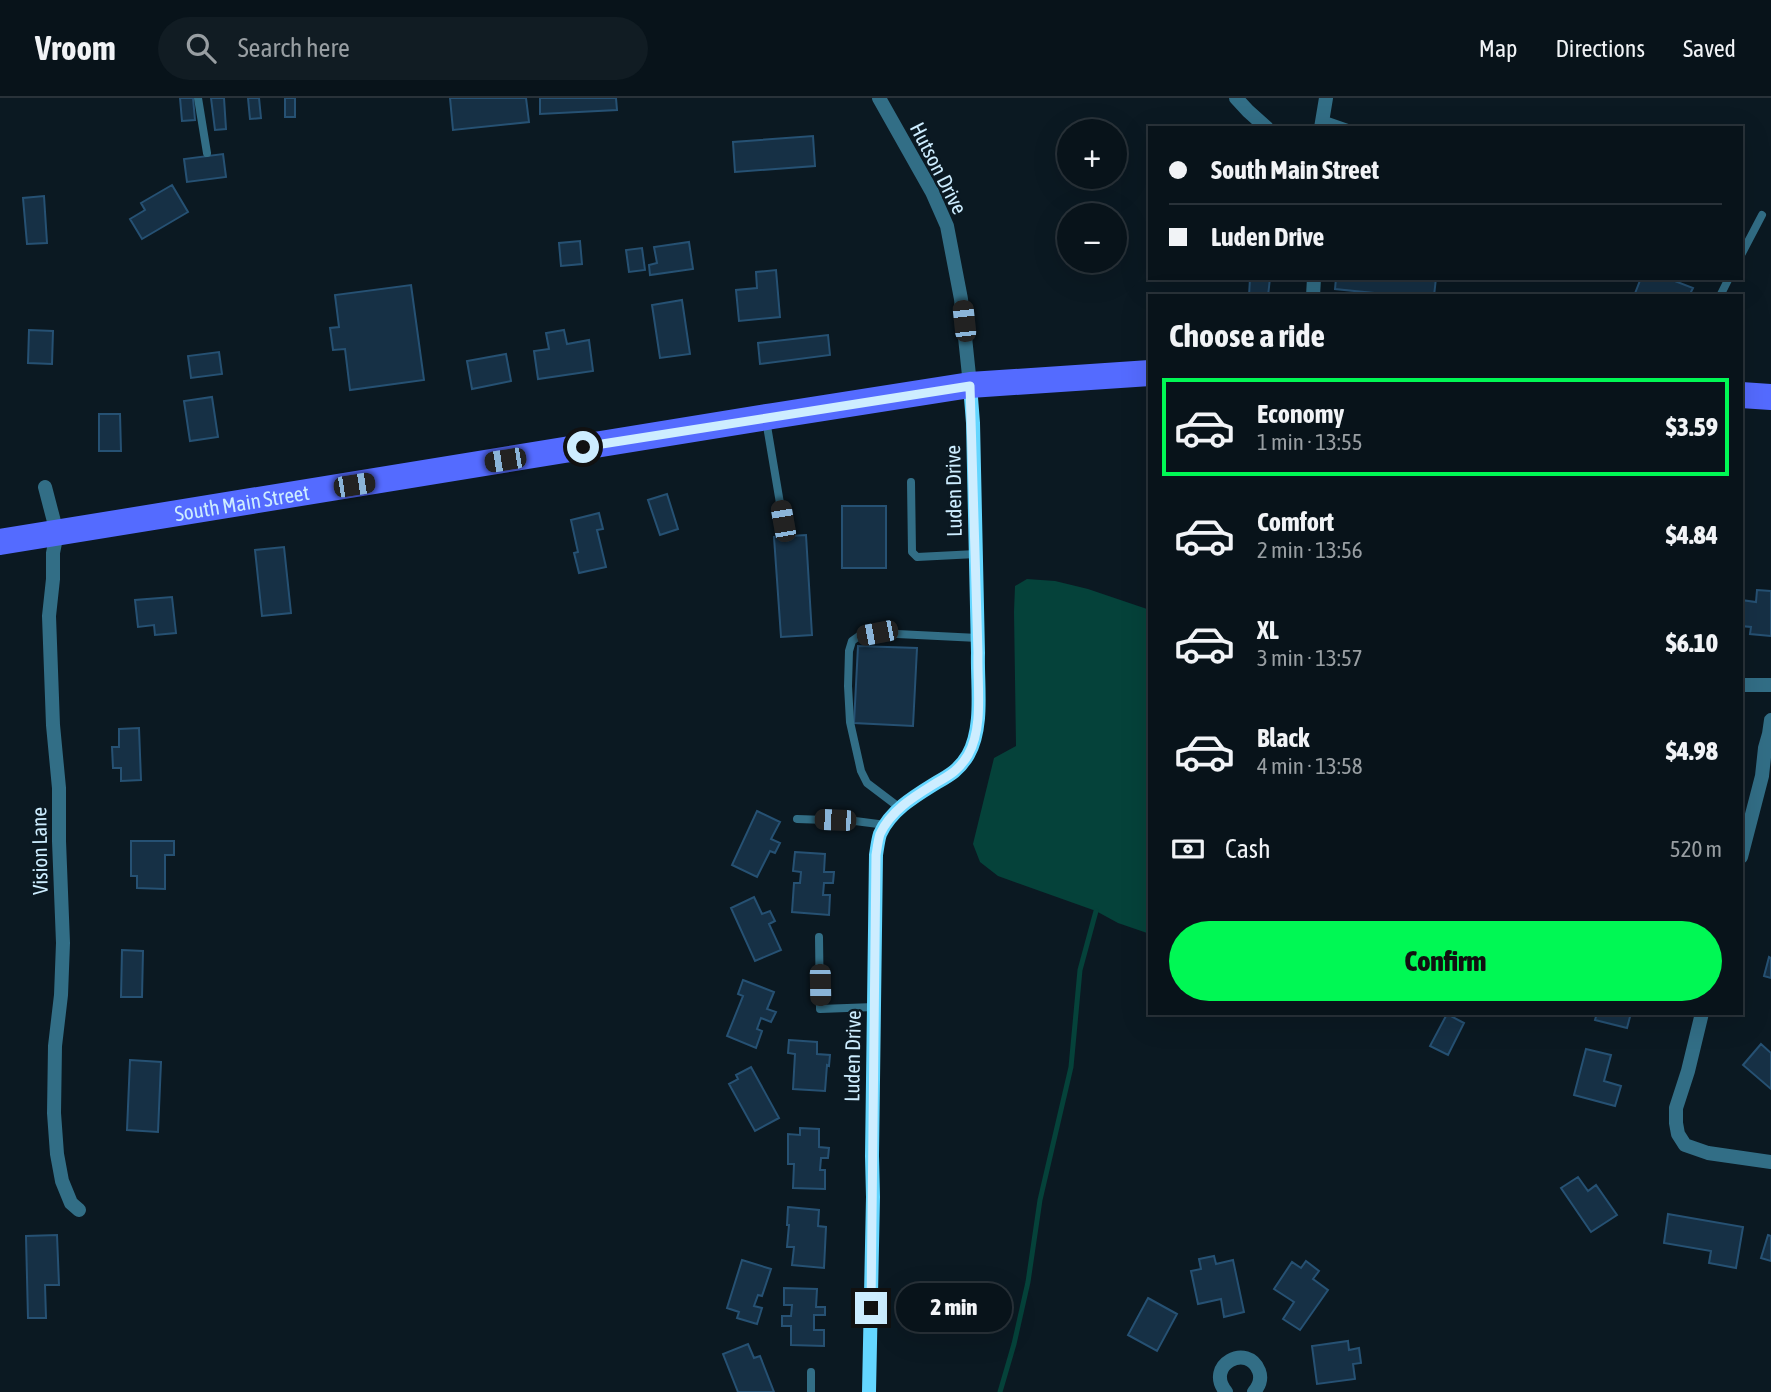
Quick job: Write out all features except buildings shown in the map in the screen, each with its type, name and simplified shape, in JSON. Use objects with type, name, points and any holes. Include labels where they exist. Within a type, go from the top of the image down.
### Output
[{"type":"main road","name":"South Main Street","points":[[1,539],[57,533],[970,386],[1148,373]]},
{"type":"main road","points":[[1743,395],[1771,397]]},
{"type":"street","name":"Hutson Drive","points":[[878,98],[932,192],[947,226],[961,299],[970,386]]},
{"type":"street","points":[[1236,98],[1265,126]]},
{"type":"street","points":[[1321,124],[1326,98]]},
{"type":"street","name":"Luden Drive","points":[[869,1392],[876,855],[880,834],[886,825],[900,808],[916,795],[959,769],[970,753],[976,732],[979,708],[978,638],[970,386]]},
{"type":"street","name":"Vision Lane","points":[[46,487],[57,533],[49,616],[53,726],[59,788],[63,943],[55,1046],[54,1113],[62,1181],[72,1203],[79,1210]]},
{"type":"street","points":[[1743,685],[1771,685]]},
{"type":"street","points":[[1743,849],[1762,776],[1771,720]]},
{"type":"street","points":[[1702,1015],[1676,1108],[1678,1134],[1685,1145],[1708,1153],[1771,1162]]},
{"type":"street","points":[[1226,1392],[1219,1379],[1220,1371],[1224,1364],[1238,1357],[1246,1358],[1258,1368],[1259,1384],[1254,1392]]},
{"type":"lane","points":[[198,98],[207,153]]},
{"type":"lane","points":[[1743,251],[1762,215]]},
{"type":"lane","points":[[766,417],[783,521]]},
{"type":"lane","points":[[911,482],[912,552],[917,557],[976,554]]},
{"type":"lane","points":[[900,808],[867,783],[861,771],[850,722],[848,674],[852,641],[859,636],[877,633],[978,638]]},
{"type":"lane","points":[[797,819],[886,825]]},
{"type":"lane","points":[[819,937],[820,1009],[874,1007]]},
{"type":"lane","points":[[811,1372],[811,1392]]},
{"type":"shaded area","points":[[1027,579],[1055,581],[1148,609],[1148,933],[1118,923],[1096,911],[998,876],[980,862],[973,844],[994,758],[1016,746],[1015,586]]},
{"type":"waterway","points":[[1000,1392],[1028,1282],[1040,1200],[1071,1067],[1080,970],[1096,911]]},
{"type":"route","points":[[583,447],[970,386],[979,708],[976,732],[970,753],[959,769],[916,795],[891,818],[880,834],[876,855],[871,1308]]}]
